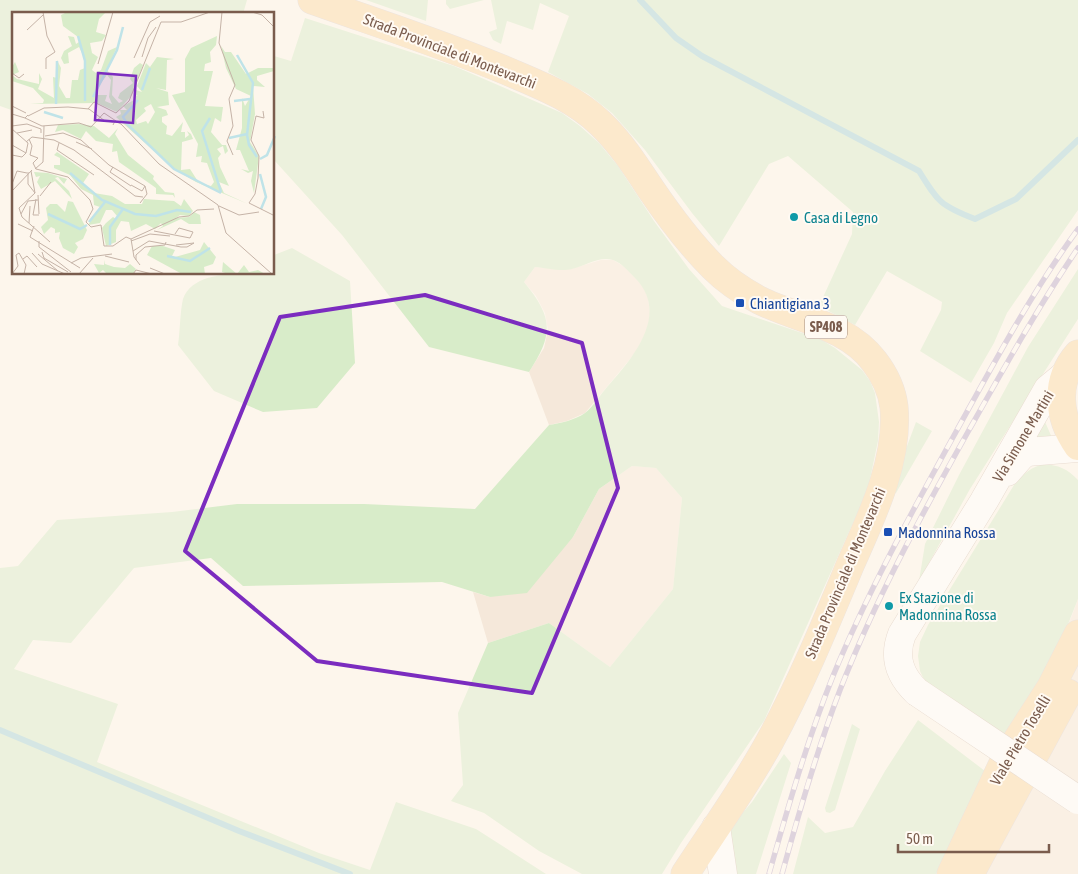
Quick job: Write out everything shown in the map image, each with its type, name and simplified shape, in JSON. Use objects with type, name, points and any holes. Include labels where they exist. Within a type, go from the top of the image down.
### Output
[{"type":"main road","name":"Strada Provinciale di Montevarchi","points":[[312,0],[475,58],[545,87],[576,104],[597,120],[618,142],[677,225],[706,260],[720,273],[761,301],[848,338],[870,355],[887,381],[894,402],[894,424],[888,465],[877,501],[827,620],[783,716],[760,760],[685,874]]},
{"type":"main road","points":[[1071,364],[1061,395],[1062,412],[1069,434],[1078,447]]},
{"type":"main road","name":"Viale Pietro Toselli","points":[[951,874],[1006,757],[1051,687],[1078,634]]},
{"type":"main road","name":"Viale Pietro Toselli","points":[[970,874],[1078,673]]},
{"type":"street","name":"Via Simone Martini","points":[[1071,364],[1048,389],[984,501],[910,619],[899,640],[898,662],[909,684],[917,692],[1078,800]]},
{"type":"street","name":"Via Simone Martini","points":[[984,501],[1021,456],[1028,452],[1078,447]]},
{"type":"street","points":[[716,827],[723,874]]},
{"type":"highlighted area","points":[[425,295],[582,343],[618,488],[532,693],[317,661],[185,551],[280,317]]},
{"type":"shaded area","points":[[601,260],[613,260],[625,267],[643,286],[648,298],[650,313],[648,327],[640,347],[585,413],[567,421],[549,425],[529,372],[544,348],[548,330],[545,313],[536,296],[524,282],[535,267],[571,269]]},
{"type":"shaded area","points":[[632,466],[656,468],[682,498],[673,589],[610,667],[549,623],[488,643],[473,592],[490,597],[573,537],[599,489]]},
{"type":"shaded area","points":[[1078,599],[1078,874],[936,874],[957,829],[1071,618]]},
{"type":"green space","points":[[0,0],[247,0],[244,12],[12,12],[12,110],[0,106]]},
{"type":"green space","points":[[366,0],[428,0],[426,21]]},
{"type":"green space","points":[[446,0],[484,0],[450,9],[446,4]]},
{"type":"green space","points":[[491,0],[1078,0],[1078,210],[1007,313],[994,343],[971,383],[920,351],[941,310],[942,302],[887,271],[855,325],[819,306],[852,234],[853,212],[788,156],[769,164],[719,246],[645,150],[612,113],[588,94],[548,72],[569,16],[540,3],[533,30],[507,21],[501,44],[493,40],[489,32],[497,29]]},
{"type":"green space","points":[[305,18],[454,66],[562,113],[599,143],[618,166],[654,221],[689,269],[722,306],[820,339],[835,348],[862,370],[870,381],[875,393],[879,422],[878,441],[869,484],[862,503],[764,721],[662,874],[582,874],[539,851],[484,813],[451,801],[463,785],[458,713],[488,643],[549,623],[610,667],[673,589],[682,498],[656,468],[632,466],[599,489],[573,537],[527,593],[490,597],[442,582],[243,586],[211,558],[134,568],[71,643],[33,640],[14,669],[118,704],[97,762],[319,853],[370,870],[396,802],[476,829],[546,874],[0,874],[0,568],[18,566],[57,520],[172,512],[237,504],[364,504],[475,509],[549,425],[581,415],[594,404],[627,363],[644,336],[648,322],[649,307],[646,293],[636,279],[622,265],[613,260],[602,259],[568,270],[535,267],[524,282],[541,305],[547,326],[543,347],[529,372],[429,347],[342,235],[275,161],[275,56],[291,61]]},
{"type":"green space","points":[[292,248],[350,281],[355,363],[317,408],[263,412],[214,391],[178,345],[182,304],[189,289],[198,282],[210,277],[223,275],[275,275],[275,255]]},
{"type":"green space","points":[[1078,269],[1078,319],[970,489],[919,581],[925,544],[959,475],[1028,347]]},
{"type":"green space","points":[[1042,415],[1053,440],[1037,442],[1033,429]]},
{"type":"green space","points":[[916,422],[932,431],[896,493],[893,494],[891,489]]},
{"type":"green space","points":[[1044,464],[1062,468],[1078,480],[1078,599],[1059,647],[1043,678],[1003,737],[927,686],[920,671],[918,656],[920,642],[928,625],[1014,485],[1027,472]]},
{"type":"green space","points":[[918,720],[985,771],[936,874],[793,874],[808,817],[825,833],[853,827],[885,771]]},
{"type":"green space","points":[[852,724],[860,729],[835,810],[830,813],[826,812],[825,808]]},
{"type":"green space","points":[[784,754],[791,763],[756,874],[729,874],[727,831],[752,802]]},
{"type":"waterway","points":[[640,0],[676,38],[702,56],[919,171],[941,202],[975,219],[1016,199],[1078,140]]},
{"type":"waterway","points":[[0,730],[239,831],[350,874]]},
{"type":"railway","points":[[769,874],[806,750],[833,676],[861,613],[908,521],[1000,353],[1045,277],[1078,229]]},
{"type":"railway","points":[[782,874],[824,735],[840,690],[868,623],[934,493],[995,384],[1035,315],[1078,248]]},
{"type":"place","name":"Casa di Legno","points":[[794,217]]},
{"type":"place","name":"Chiantigiana 3","points":[[740,303]]},
{"type":"place","name":"Madonnina Rossa","points":[[888,532]]},
{"type":"place","name":"Ex Stazione di Madonnina Rossa","points":[[889,606]]}]
